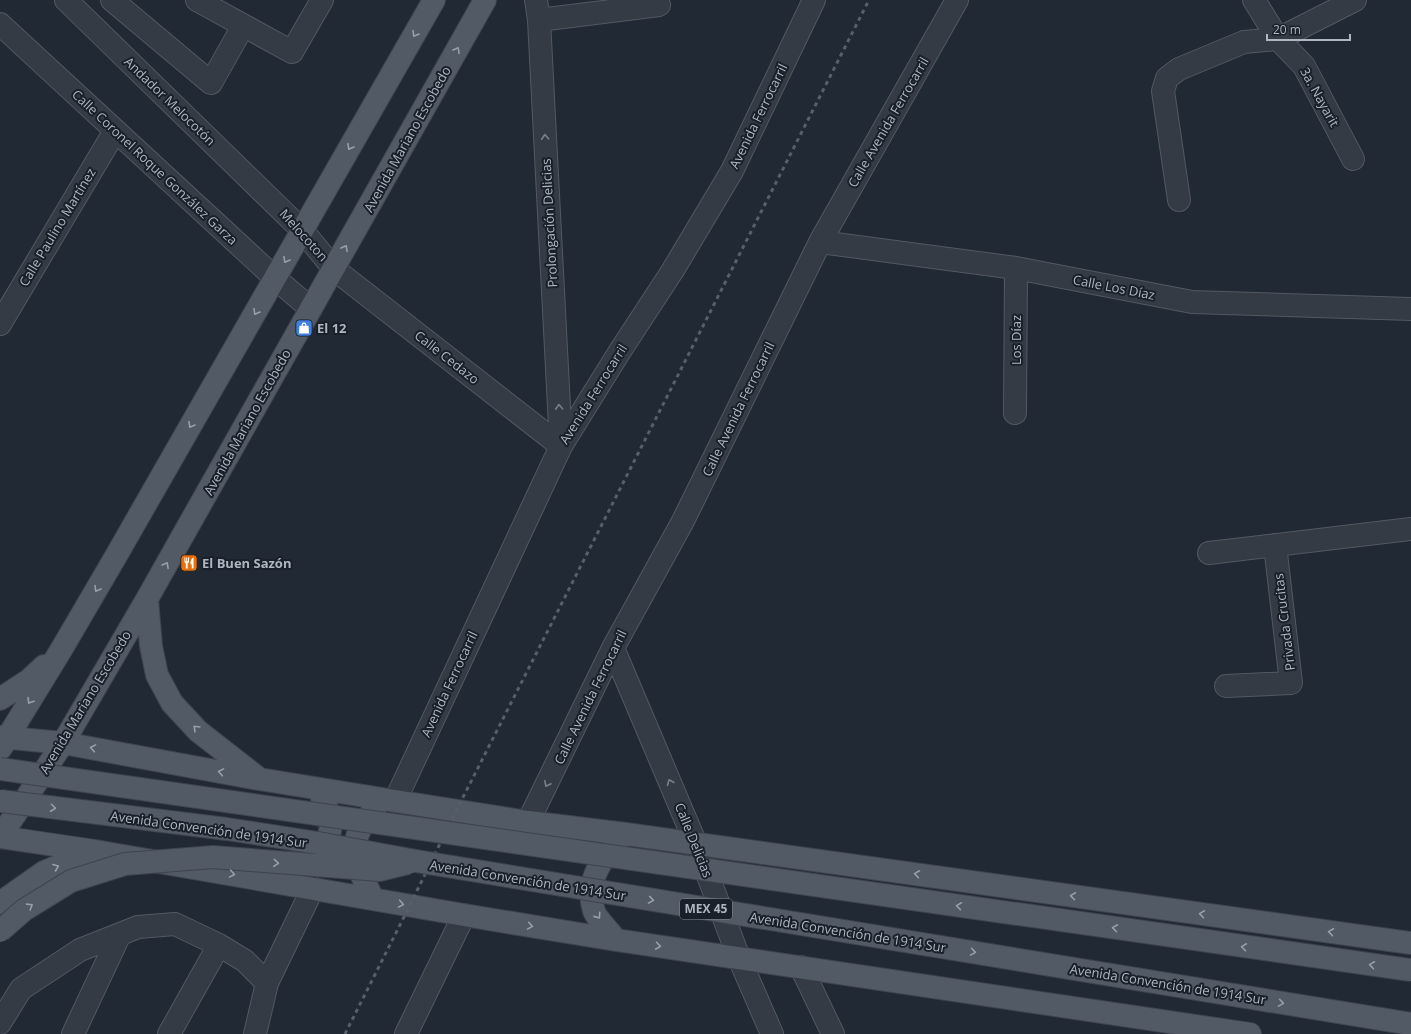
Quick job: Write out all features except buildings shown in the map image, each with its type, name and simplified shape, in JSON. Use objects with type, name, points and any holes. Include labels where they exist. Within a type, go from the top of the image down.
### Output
[{"type":"main road","points":[[2,742],[62,650],[434,0]]},
{"type":"main road","name":"Avenida Mariano Escobedo","points":[[0,837],[63,743],[147,599],[486,0]]},
{"type":"main road","points":[[147,599],[151,646],[158,675],[172,703],[198,731],[259,779]]},
{"type":"main road","points":[[0,699],[29,680],[62,650]]},
{"type":"main road","points":[[2,742],[63,743],[259,779],[528,822],[626,834],[1411,943]]},
{"type":"main road","points":[[0,769],[1411,970]]},
{"type":"main road","points":[[286,884],[308,869],[327,842],[330,829],[330,813],[322,799],[311,790],[303,786]]},
{"type":"main road","points":[[373,899],[359,869],[355,856],[354,845],[359,832],[388,800]]},
{"type":"main road","name":"Avenida Convención de 1914 Sur","points":[[0,802],[227,829],[318,843],[416,861],[1411,1024]]},
{"type":"main road","points":[[616,940],[594,912],[591,893],[594,877],[606,854],[626,834]]},
{"type":"main road","points":[[0,837],[96,851],[616,940],[1250,1034]]},
{"type":"main road","points":[[0,903],[44,872],[96,851]]},
{"type":"main road","points":[[0,931],[24,910],[71,881],[126,864],[213,857],[348,869],[379,870],[416,861]]},
{"type":"street","name":"Andador Melocotón","points":[[66,0],[274,202]]},
{"type":"street","points":[[112,0],[211,83],[243,26]]},
{"type":"street","points":[[197,0],[292,52],[322,0]]},
{"type":"street","name":"Avenida Ferrocarril","points":[[388,800],[561,446],[672,270],[732,171],[814,0]]},
{"type":"street","name":"Calle Avenida Ferrocarril","points":[[528,822],[613,648],[683,521],[820,242],[957,0]]},
{"type":"street","name":"3a. Nayarit","points":[[1254,0],[1278,39],[1304,66],[1353,159]]},
{"type":"street","points":[[1178,200],[1163,91],[1167,78],[1179,69],[1244,42],[1278,39],[1354,0]]},
{"type":"street","points":[[537,10],[659,6]]},
{"type":"street","name":"Prolongación Delicias","points":[[537,10],[561,446]]},
{"type":"street","name":"Calle Coronel Roque González Garza","points":[[0,24],[275,278],[311,309]]},
{"type":"street","name":"Calle Paulino Martínez","points":[[0,324],[115,131]]},
{"type":"street","name":"Melocoton","points":[[274,202],[302,230],[334,269]]},
{"type":"street","name":"Calle Los Díaz","points":[[820,242],[1016,268],[1192,302],[1411,309]]},
{"type":"street","name":"Los Díaz","points":[[1015,412],[1016,268]]},
{"type":"street","name":"Calle Cedazo","points":[[334,269],[561,446]]},
{"type":"street","points":[[1209,553],[1411,529]]},
{"type":"street","name":"Privada Crucitas","points":[[1226,686],[1291,683],[1275,545]]},
{"type":"street","name":"Calle Delicias","points":[[613,648],[696,844],[740,958],[772,1034]]},
{"type":"street","points":[[255,1034],[267,983],[313,888]]},
{"type":"street","points":[[406,1034],[464,915]]},
{"type":"street","points":[[0,1023],[21,989],[80,950],[138,927],[175,924],[219,945],[245,961],[267,983]]},
{"type":"street","points":[[73,1034],[120,934]]},
{"type":"street","points":[[169,1034],[219,945]]},
{"type":"street","points":[[801,967],[833,1034]]},
{"type":"railway","points":[[345,1034],[456,811],[869,0]]},
{"type":"place","name":"El 12","points":[[304,328]]},
{"type":"place","name":"El Buen Sazón","points":[[189,563]]}]
